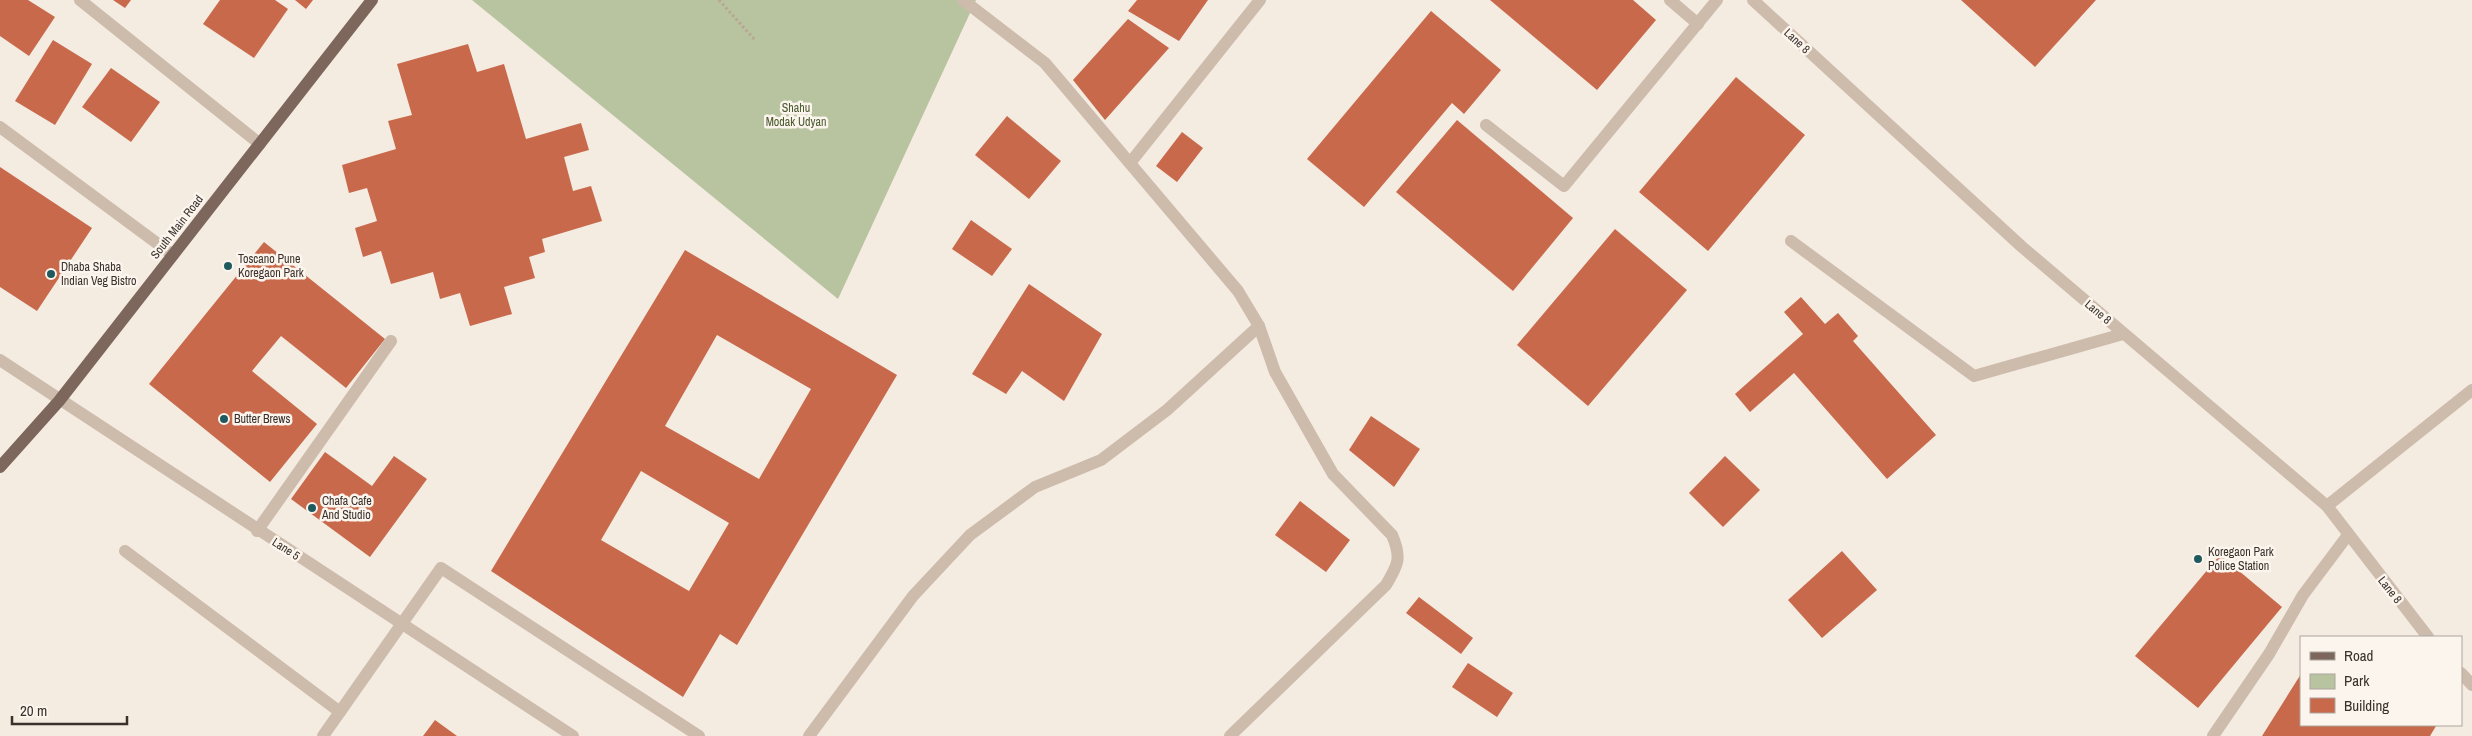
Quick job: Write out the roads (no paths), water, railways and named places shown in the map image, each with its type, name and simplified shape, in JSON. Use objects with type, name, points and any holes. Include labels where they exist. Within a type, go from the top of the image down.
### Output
[{"type":"main road","name":"South Main Road","points":[[0,467],[59,401],[372,0]]},
{"type":"street","points":[[80,0],[260,144]]},
{"type":"street","points":[[962,0],[1045,63],[1238,292],[1259,326],[1275,372],[1333,474],[1392,535],[1397,546],[1399,564],[1386,585],[1230,736]]},
{"type":"street","points":[[1130,163],[1260,0]]},
{"type":"street","points":[[1670,0],[1698,24]]},
{"type":"street","points":[[1486,125],[1564,186],[1717,0]]},
{"type":"street","name":"Lane 8","points":[[1753,0],[2020,246],[2326,506],[2427,636]]},
{"type":"street","points":[[0,126],[173,255]]},
{"type":"street","points":[[1790,241],[1974,376],[2123,334]]},
{"type":"street","points":[[808,736],[914,596],[970,535],[1035,487],[1101,460],[1167,410],[1259,326]]},
{"type":"street","points":[[257,530],[391,341]]},
{"type":"street","name":"Lane 5","points":[[0,360],[59,401],[573,736]]},
{"type":"street","points":[[2326,506],[2472,390]]},
{"type":"street","points":[[2213,736],[2269,654],[2303,596],[2348,535]]},
{"type":"street","points":[[125,551],[340,712]]},
{"type":"street","points":[[323,736],[442,568],[699,736]]},
{"type":"street","points":[[2462,674],[2472,685]]},
{"type":"place","name":"Toscano Pune Koregaon Park","points":[[228,266]]},
{"type":"place","name":"Dhaba Shaba Indian Veg Bistro","points":[[51,274]]},
{"type":"place","name":"Butter Brews","points":[[224,419]]},
{"type":"place","name":"Chafa Cafe And Studio","points":[[312,508]]},
{"type":"place","name":"Koregaon Park Police Station","points":[[2198,559]]},
{"type":"park label","name":"Shahu Modak Udyan","points":[[796,115]]}]
